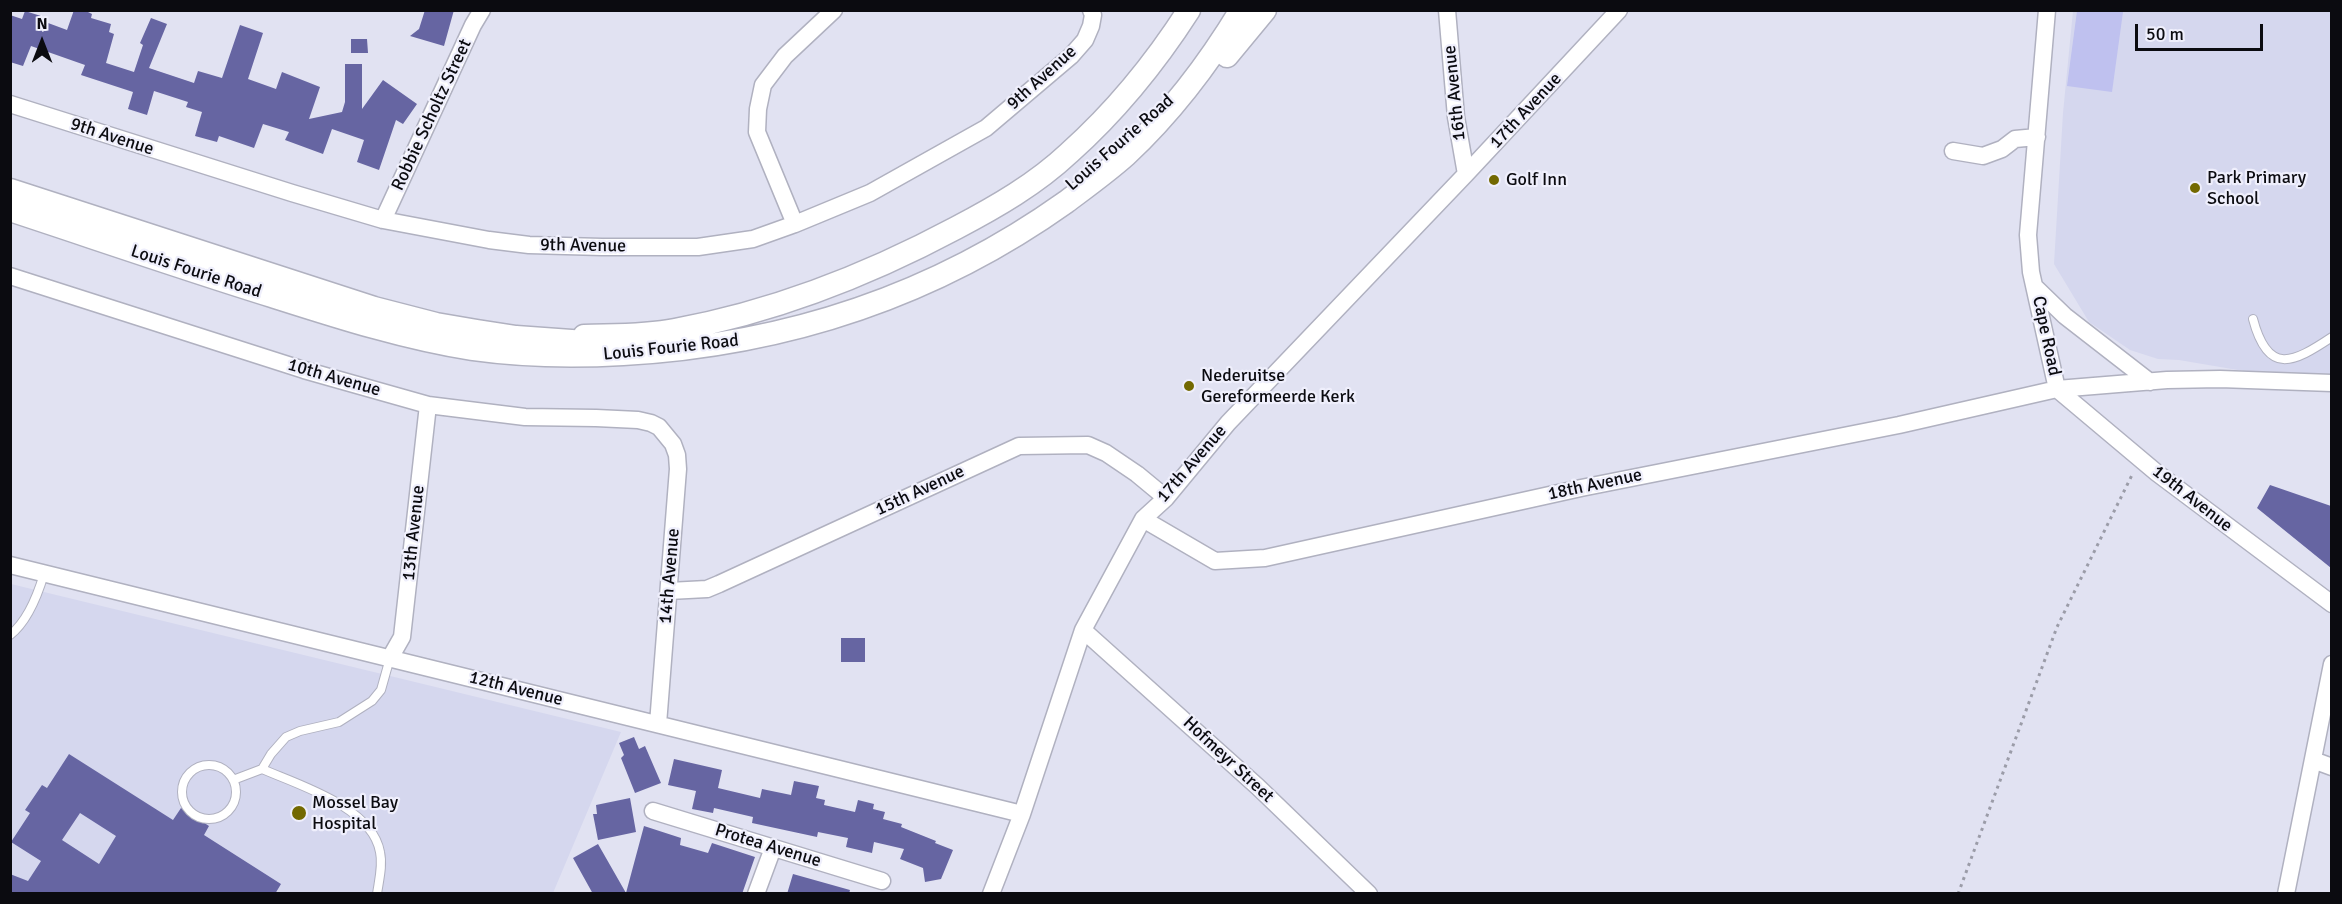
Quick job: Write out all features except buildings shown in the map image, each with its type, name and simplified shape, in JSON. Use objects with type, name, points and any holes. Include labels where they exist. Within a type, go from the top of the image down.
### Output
[{"type":"main road","points":[[516,337],[631,335],[673,331],[737,316],[816,291],[912,252],[1001,204],[1068,154],[1108,116],[1153,64],[1189,10]]},
{"type":"main road","points":[[1125,155],[1197,94],[1265,10]]},
{"type":"main road","name":"Louis Fourie Road","points":[[10,190],[374,308],[436,324],[516,337],[601,343],[719,335],[771,326],[844,304],[921,276],[1024,221],[1119,149],[1175,95],[1209,57],[1239,14]]},
{"type":"main road","name":"Louis Fourie Road","points":[[10,210],[367,326],[431,342],[545,356],[593,356],[665,352],[773,335],[846,314],[925,284],[979,257],[1029,228],[1125,155],[1179,99],[1212,57],[1239,14]]},
{"type":"street","name":"Robbie Scholtz Street","points":[[383,220],[482,10]]},
{"type":"street","points":[[795,224],[757,132],[759,102],[763,85],[785,56],[834,10]]},
{"type":"street","name":"9th Avenue","points":[[10,104],[292,194],[383,220],[489,240],[529,245],[602,248],[698,247],[753,239],[795,224],[870,193],[986,128],[1071,56],[1085,40],[1091,26],[1093,15],[1091,10]]},
{"type":"street","name":"16th Avenue","points":[[1447,10],[1456,117],[1466,174]]},
{"type":"street","name":"17th Avenue","points":[[991,894],[1022,814],[1083,630],[1143,519],[1166,498],[1228,423],[1619,10]]},
{"type":"street","name":"Cape Road","points":[[2047,10],[2028,235],[2035,287],[2057,389],[2220,379],[2331,383]]},
{"type":"street","points":[[1953,151],[1983,156],[2002,149],[2015,139],[2037,137]]},
{"type":"street","name":"10th Avenue","points":[[10,276],[304,370],[428,405],[525,417],[638,420],[651,423],[664,432]]},
{"type":"street","points":[[2035,287],[2065,316],[2150,382]]},
{"type":"street","name":"19th Avenue","points":[[2057,389],[2140,459],[2331,604]]},
{"type":"street","name":"18th Avenue","points":[[1143,519],[1215,561],[1265,558],[1581,488],[1899,425],[2057,389]]},
{"type":"street","name":"13th Avenue","points":[[390,658],[402,637],[428,405]]},
{"type":"street","name":"14th Avenue","points":[[658,724],[678,469],[673,444],[664,432]]},
{"type":"street","name":"15th Avenue","points":[[669,591],[707,589],[719,585],[1019,446],[1088,445],[1106,453],[1137,474],[1166,498]]},
{"type":"street","name":"12th Avenue","points":[[10,565],[1022,814]]},
{"type":"street","name":"Hofmeyr Street","points":[[1083,630],[1258,787],[1369,894]]},
{"type":"street","points":[[2286,894],[2331,664]]},
{"type":"street","points":[[2313,760],[2331,766]]},
{"type":"street","name":"Protea Avenue","points":[[653,811],[882,880]]},
{"type":"street","points":[[756,894],[773,848]]},
{"type":"lane","points":[[2253,319],[2257,336],[2269,353],[2281,359],[2301,357],[2331,337]]},
{"type":"lane","points":[[10,635],[16,630],[39,591],[44,574]]},
{"type":"lane","points":[[233,780],[262,769],[286,737],[300,731],[339,722],[372,701],[381,690],[390,658]]},
{"type":"lane","points":[[213,765],[228,773],[233,780],[236,796],[233,805],[220,816],[212,819],[195,816],[184,804],[182,787],[184,779],[196,767],[213,765]]},
{"type":"lane","points":[[262,769],[327,797],[357,815],[373,833],[380,851],[377,894]]},
{"type":"path","points":[[1958,894],[2057,627],[2140,459]]},
{"type":"shaded area","points":[[2115,10],[2123,12],[2112,92],[2067,86],[2077,11]]},
{"type":"shaded area","name":"Park Primary School","points":[[2073,11],[2331,11],[2331,375],[2273,376],[2179,360],[2158,359],[2130,350],[2089,322],[2054,264],[2063,113]]},
{"type":"shaded area","name":"Mossel Bay Hospital","points":[[11,584],[621,732],[553,893],[11,894]]},
{"type":"place","name":"Golf Inn","points":[[1494,180]]},
{"type":"place","name":"Park Primary School","points":[[2195,188]]},
{"type":"place","name":"Nederuitse Gereformeerde Kerk","points":[[1189,386]]},
{"type":"place","name":"Mossel Bay Hospital","points":[[299,813]]}]
